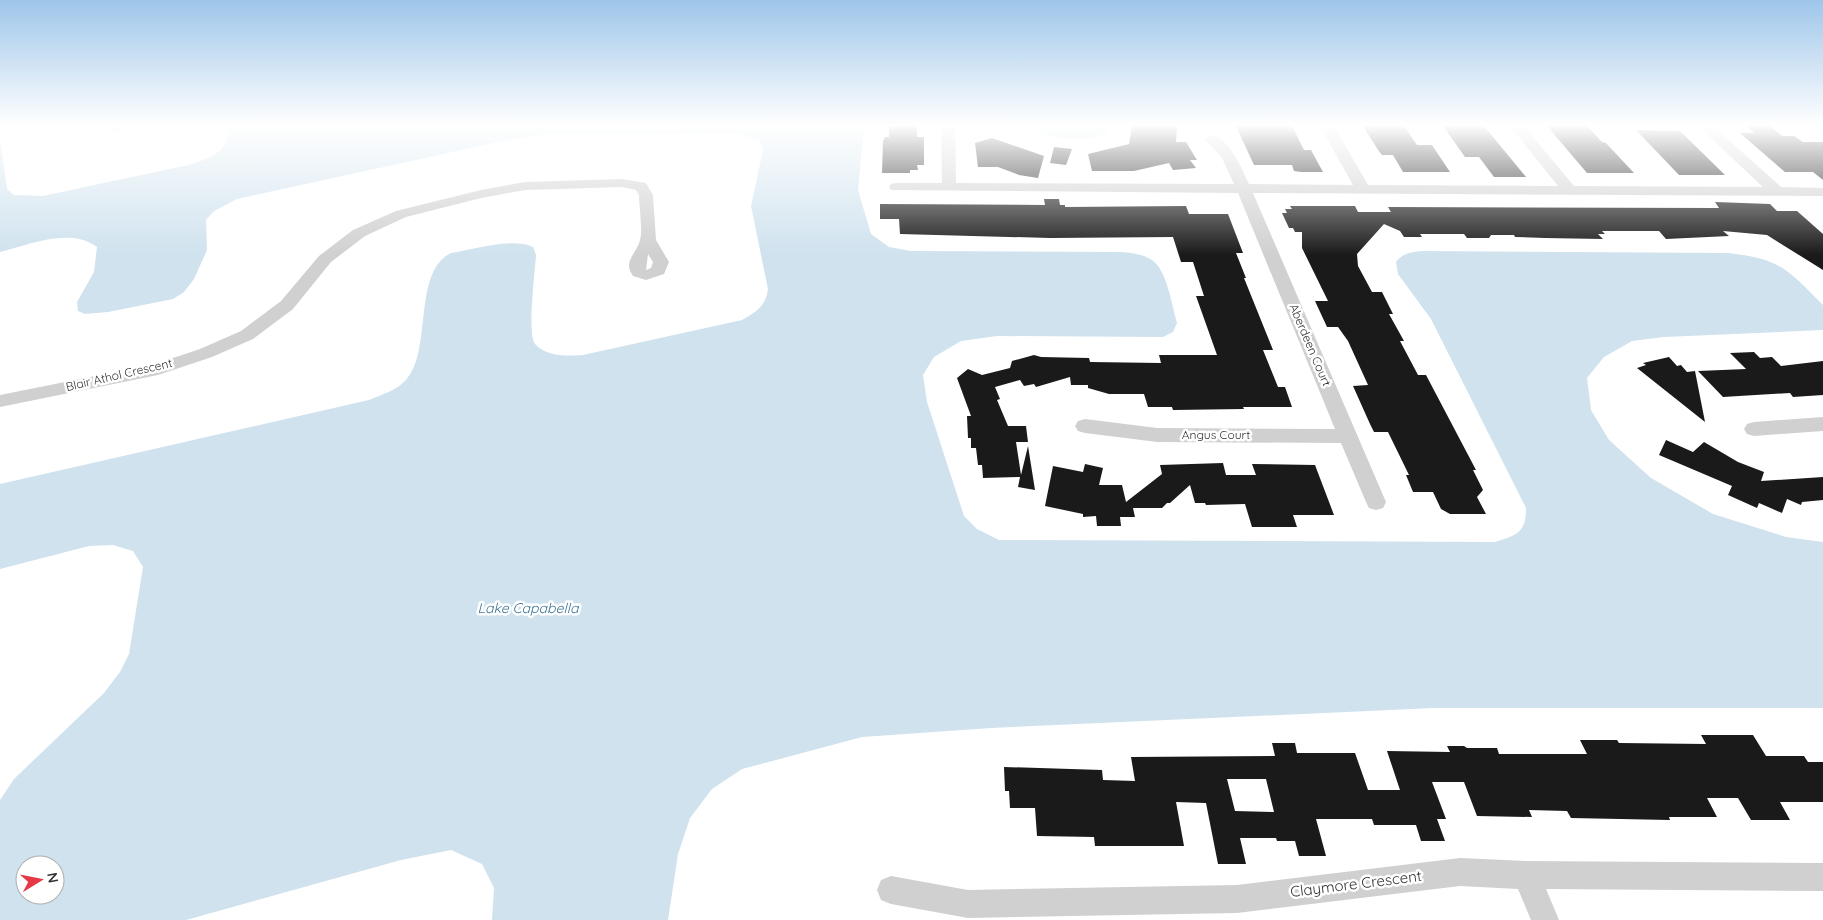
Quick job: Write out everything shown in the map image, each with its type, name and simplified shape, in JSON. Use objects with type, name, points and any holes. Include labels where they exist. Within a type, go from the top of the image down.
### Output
[{"type":"street","points":[[949,169],[949,187]]},
{"type":"street","name":"Aberdeen Court","points":[[1234,169],[1376,502]]},
{"type":"street","points":[[1351,169],[1363,190]]},
{"type":"street","points":[[1553,169],[1570,190]]},
{"type":"street","points":[[1752,169],[1776,191]]},
{"type":"street","name":"Blair Athol Crescent","points":[[0,401],[158,369],[206,353],[248,335],[287,304],[325,259],[359,233],[401,214],[481,194],[525,186],[622,183],[641,186],[646,195],[648,240]]},
{"type":"street","points":[[896,187],[1776,191],[1821,194]]},
{"type":"street","points":[[1754,429],[1823,424]]},
{"type":"street","name":"Angus Court","points":[[1085,426],[1157,435],[1348,436]]},
{"type":"street","name":"Claymore Crescent","points":[[891,890],[968,904],[1237,899],[1460,872],[1823,877]]},
{"type":"street","points":[[1526,874],[1545,920]]},
{"type":"water","name":"Lake Capabella","points":[[0,169],[4,169],[7,189],[14,195],[43,196],[170,169],[375,169],[237,199],[214,211],[206,220],[207,250],[194,279],[184,292],[173,299],[108,312],[85,314],[78,311],[77,302],[94,272],[97,247],[75,238],[62,238],[49,239],[0,252]]},
{"type":"water","name":"Lake Capabella","points":[[759,169],[860,169],[858,190],[871,234],[889,247],[911,251],[1121,252],[1149,258],[1157,265],[1165,280],[1177,323],[1173,332],[1163,337],[997,336],[961,341],[934,357],[923,375],[927,402],[964,516],[977,529],[999,540],[1495,542],[1519,532],[1524,523],[1526,508],[1431,319],[1398,274],[1396,262],[1408,253],[1423,251],[1728,253],[1746,255],[1772,263],[1791,274],[1823,305],[1823,330],[1664,337],[1632,341],[1604,357],[1587,378],[1591,410],[1609,440],[1651,478],[1713,514],[1786,537],[1823,542],[1823,708],[1433,708],[991,728],[862,737],[742,769],[712,789],[690,818],[678,854],[668,920],[492,920],[494,888],[482,864],[451,850],[401,860],[186,920],[0,920],[0,800],[14,779],[104,693],[120,672],[129,654],[143,567],[133,551],[113,545],[89,546],[0,569],[0,484],[369,400],[394,389],[406,380],[414,367],[419,350],[431,277],[439,263],[451,253],[515,243],[533,247],[536,255],[533,288],[533,338],[535,344],[540,348],[558,355],[583,355],[742,320],[763,304],[768,289],[751,206]]},
{"type":"building","points":[[882,169],[918,170],[910,170],[910,173],[882,173]]},
{"type":"building","points":[[1003,169],[1040,169],[1038,178],[1019,175]]},
{"type":"building","points":[[1092,169],[1143,169],[1134,171],[1092,171]]},
{"type":"building","points":[[1293,169],[1321,169],[1323,172],[1301,172],[1294,171]]},
{"type":"building","points":[[1401,169],[1448,169],[1450,172],[1403,172]]},
{"type":"building","points":[[1488,169],[1519,169],[1526,177],[1494,177]]},
{"type":"building","points":[[1584,169],[1630,169],[1634,173],[1587,173]]},
{"type":"building","points":[[1673,169],[1719,169],[1725,175],[1679,175]]},
{"type":"building","points":[[1781,169],[1823,169],[1823,180],[1813,172],[1785,172]]},
{"type":"building","points":[[1044,199],[1059,199],[1060,205],[1065,205],[1065,207],[1186,206],[1189,214],[1228,214],[1243,253],[1236,253],[1246,278],[1244,278],[1273,350],[1263,350],[1278,387],[1285,387],[1292,407],[1173,410],[1172,407],[1148,407],[1144,394],[1109,394],[1088,388],[1088,385],[1071,385],[1070,377],[1036,387],[1034,384],[1024,386],[1020,380],[995,387],[1000,399],[997,400],[1008,426],[1026,426],[1028,442],[1016,442],[1021,475],[1028,446],[1035,490],[1018,487],[1020,477],[983,478],[982,465],[978,465],[976,448],[971,448],[971,438],[968,438],[967,416],[971,416],[957,378],[968,369],[982,375],[1010,368],[1012,361],[1034,355],[1041,357],[1089,358],[1090,362],[1161,363],[1159,355],[1217,355],[1196,296],[1204,296],[1193,262],[1181,262],[1173,237],[1050,238],[900,234],[899,219],[880,219],[880,204],[1045,205]]},
{"type":"building","points":[[1715,202],[1770,204],[1777,211],[1797,211],[1823,234],[1823,270],[1767,235],[1723,231],[1729,236],[1666,239],[1659,231],[1602,231],[1605,234],[1598,234],[1603,239],[1515,237],[1514,235],[1467,238],[1464,234],[1420,234],[1422,237],[1404,237],[1400,231],[1384,224],[1357,254],[1358,266],[1372,292],[1382,292],[1393,314],[1389,314],[1404,341],[1400,341],[1418,375],[1426,375],[1476,470],[1473,470],[1483,490],[1477,497],[1486,514],[1450,514],[1441,509],[1433,492],[1413,492],[1406,475],[1409,475],[1388,432],[1374,432],[1353,386],[1368,385],[1348,341],[1338,327],[1327,327],[1315,301],[1328,301],[1302,248],[1302,232],[1295,232],[1293,228],[1289,228],[1282,213],[1287,213],[1285,209],[1292,209],[1290,206],[1355,206],[1358,212],[1391,212],[1388,207],[1719,208]]},
{"type":"building","points":[[1754,352],[1760,358],[1772,357],[1781,366],[1823,361],[1823,395],[1793,397],[1790,393],[1723,397],[1698,371],[1746,369],[1730,353]]},
{"type":"building","points":[[1669,357],[1677,366],[1681,365],[1687,372],[1695,371],[1705,422],[1637,368],[1646,365],[1643,363]]},
{"type":"building","points":[[1666,440],[1693,452],[1704,442],[1738,462],[1764,472],[1761,481],[1823,477],[1823,500],[1802,502],[1801,505],[1787,499],[1782,513],[1759,503],[1757,508],[1728,495],[1732,486],[1659,455]]},
{"type":"building","points":[[1223,463],[1226,475],[1256,475],[1252,464],[1315,465],[1334,515],[1293,515],[1297,527],[1252,527],[1245,504],[1206,505],[1205,503],[1195,503],[1190,485],[1162,508],[1133,508],[1135,517],[1120,517],[1121,526],[1097,526],[1096,516],[1083,517],[1083,514],[1045,506],[1053,466],[1083,472],[1085,464],[1103,468],[1099,485],[1122,485],[1126,502],[1162,474],[1160,465]]},
{"type":"building","points":[[1701,735],[1753,735],[1766,756],[1804,756],[1808,762],[1823,762],[1823,802],[1780,802],[1790,820],[1751,820],[1738,798],[1707,798],[1717,817],[1669,817],[1670,820],[1571,818],[1567,811],[1529,810],[1532,817],[1477,816],[1464,782],[1432,782],[1446,819],[1437,819],[1445,841],[1421,841],[1416,825],[1374,825],[1372,819],[1316,819],[1326,856],[1299,856],[1295,841],[1277,841],[1276,838],[1240,838],[1246,864],[1218,864],[1206,803],[1176,802],[1184,846],[1095,846],[1094,837],[1037,836],[1035,808],[1010,808],[1009,791],[1005,791],[1004,767],[1102,770],[1103,780],[1135,781],[1131,757],[1275,756],[1272,743],[1295,743],[1297,753],[1355,753],[1368,790],[1400,790],[1387,751],[1450,752],[1447,746],[1464,746],[1467,748],[1497,748],[1499,754],[1587,754],[1580,740],[1617,740],[1619,743],[1706,744]],"holes":[[[1227,779],[1266,779],[1274,812],[1235,811]]]}]
